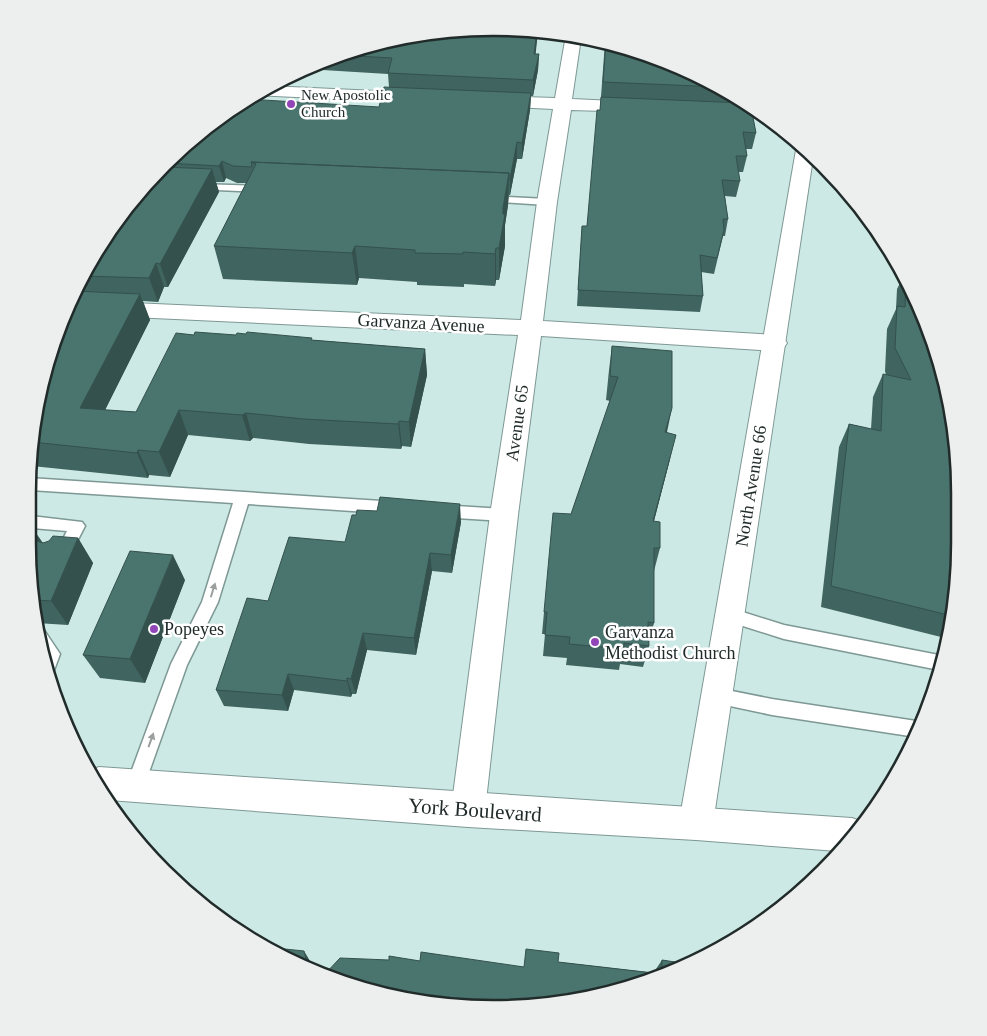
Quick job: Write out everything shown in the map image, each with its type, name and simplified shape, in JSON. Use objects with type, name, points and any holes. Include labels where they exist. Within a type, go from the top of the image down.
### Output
[{"type":"street","name":"Avenue 65","points":[[468,810],[504,515],[531,328],[546,202],[563,104],[571,43]]},
{"type":"street","points":[[276,92],[438,99]]},
{"type":"street","points":[[477,100],[652,108]]},
{"type":"street","points":[[701,110],[747,112]]},
{"type":"street","name":"North Avenue 66","points":[[696,823],[804,158]]},
{"type":"street","name":"Garvanza Avenue","points":[[88,308],[531,328],[774,343]]},
{"type":"street","name":"York Boulevard","points":[[106,784],[845,834]]},
{"type":"lane","points":[[188,186],[277,190]]},
{"type":"lane","points":[[477,199],[546,202]]},
{"type":"lane","points":[[36,484],[407,508]]},
{"type":"lane","points":[[135,786],[179,664],[210,602],[242,498]]},
{"type":"lane","points":[[426,510],[504,515]]},
{"type":"lane","points":[[36,522],[77,526],[60,561]]},
{"type":"lane","points":[[730,615],[784,632],[935,662]]},
{"type":"lane","points":[[717,696],[772,707],[911,728]]},
{"type":"building","points":[[494,36],[536,38],[534,54],[539,54],[533,80],[388,73],[392,58],[362,56],[404,45],[434,40]]},
{"type":"building","points":[[605,50],[668,71],[702,86],[603,82]]},
{"type":"building","points":[[384,87],[531,93],[522,143],[517,142],[510,179],[509,173],[251,162],[252,167],[233,166],[222,161],[219,166],[177,164],[215,131],[239,113],[262,100],[379,107]]},
{"type":"building","points":[[601,97],[730,102],[753,117],[756,133],[743,132],[747,156],[736,156],[740,181],[722,180],[728,219],[723,219],[724,230],[717,258],[700,255],[703,296],[578,290],[582,226],[587,226],[597,110],[600,110]]},
{"type":"building","points":[[251,162],[509,173],[499,248],[496,248],[495,254],[463,252],[463,254],[415,253],[415,250],[355,246],[352,253],[214,246],[256,164]]},
{"type":"building","points":[[173,167],[212,169],[160,264],[156,263],[149,278],[92,276],[113,239],[150,192]]},
{"type":"building","points":[[83,291],[140,294],[80,408],[136,412],[176,333],[194,335],[195,332],[236,335],[237,333],[246,334],[247,332],[312,338],[311,340],[425,349],[409,422],[399,421],[398,424],[179,410],[159,452],[138,450],[137,453],[39,443],[52,375],[71,319]]},
{"type":"building","points":[[905,294],[935,375],[947,434],[950,464],[951,542],[950,572],[945,614],[831,586],[849,424],[881,431],[883,374],[911,380],[895,348],[897,306],[905,307]]},
{"type":"building","points":[[612,346],[672,351],[672,408],[665,432],[676,435],[653,521],[660,522],[660,548],[654,548],[654,623],[648,622],[649,646],[624,643],[624,649],[569,644],[570,637],[545,635],[547,612],[544,612],[553,513],[571,514],[618,377],[610,376]]},
{"type":"building","points":[[380,497],[460,504],[451,555],[430,553],[414,638],[363,633],[351,679],[347,678],[347,681],[288,674],[282,695],[216,690],[247,598],[268,601],[289,537],[345,542],[352,515],[356,515],[357,510],[377,511]]},
{"type":"building","points":[[53,536],[78,538],[51,601],[40,600],[36,540],[43,543],[49,541]]},
{"type":"building","points":[[130,551],[173,555],[130,659],[83,655]]},
{"type":"building","points":[[284,949],[304,951],[306,959]]},
{"type":"building","points":[[526,949],[559,953],[558,962],[647,972],[583,991],[553,996],[494,1000],[434,996],[404,991],[375,984],[330,969],[340,958],[389,960],[389,956],[420,961],[421,952],[524,967]]},
{"type":"building","points":[[662,960],[675,962],[662,967]]},
{"type":"place","name":"New Apostolic Church","points":[[291,104]]},
{"type":"place","name":"Popeyes","points":[[154,629]]},
{"type":"place","name":"Garvanza Methodist Church","points":[[595,642]]}]
